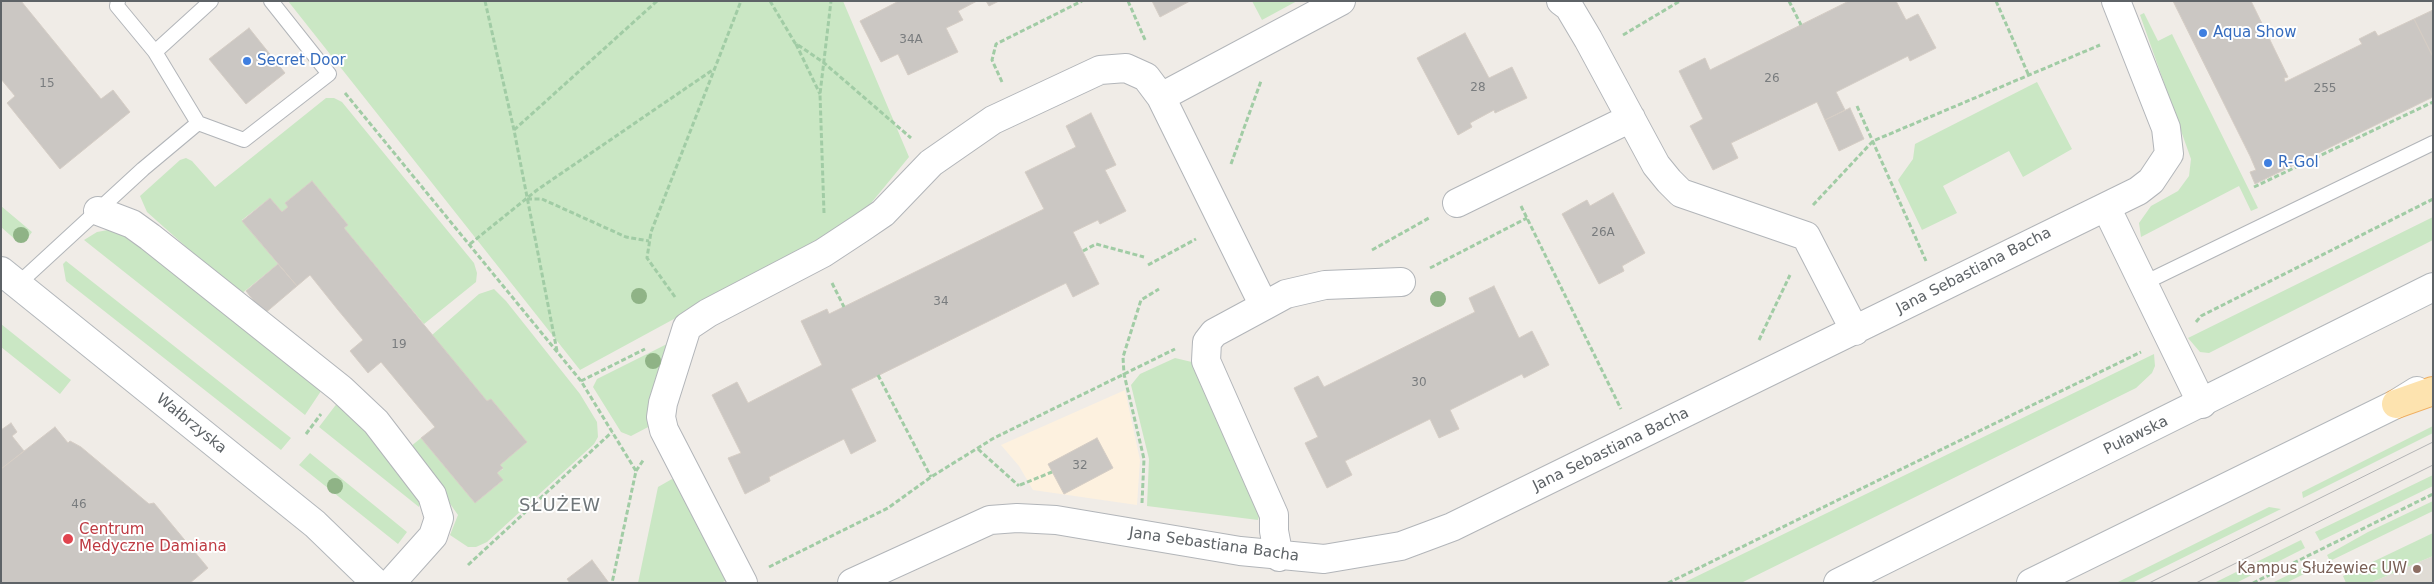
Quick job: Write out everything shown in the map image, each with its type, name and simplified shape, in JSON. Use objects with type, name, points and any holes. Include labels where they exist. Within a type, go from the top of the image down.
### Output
[{"type":"main road","points":[[2396,404],[2433,391]]},
{"type":"street","points":[[1161,97],[1284,34],[1341,1]]},
{"type":"street","points":[[1561,1],[1569,7],[1595,51],[1656,165],[1681,193],[1798,233],[1855,331]]},
{"type":"street","name":"Jana Sebastiana Bacha","points":[[852,583],[990,520],[1017,518],[1056,520],[1279,557],[1324,559],[1401,546],[1452,527],[2138,191],[2151,181],[2169,154],[2166,128],[2116,1]]},
{"type":"street","points":[[743,582],[664,430],[661,417],[663,402],[690,325],[823,253],[883,213],[931,164],[993,120],[1100,70],[1126,68],[1146,77],[1161,97],[1264,306]]},
{"type":"street","points":[[1458,203],[1631,118]]},
{"type":"street","points":[[2106,206],[2142,284],[2202,404]]},
{"type":"street","points":[[98,211],[132,224],[150,237],[341,389],[376,422],[432,496],[439,518],[433,536],[391,583]]},
{"type":"street","name":"Wałbrzyska","points":[[9,278],[315,524],[376,583]]},
{"type":"street","points":[[1279,557],[1274,532],[1274,515],[1206,361],[1208,342],[1214,333],[1286,294],[1325,285],[1401,282]]},
{"type":"street","name":"Puławska","points":[[1838,583],[2433,288]]},
{"type":"street","points":[[2031,583],[2396,404],[2433,381]]},
{"type":"lane","points":[[118,1],[117,6],[155,52],[198,123],[244,140],[328,74],[271,1]]},
{"type":"lane","points":[[155,52],[211,1]]},
{"type":"lane","points":[[9,278],[98,211],[198,123]]},
{"type":"lane","points":[[2142,284],[2433,143]]},
{"type":"path","points":[[485,1],[514,130],[557,351]]},
{"type":"path","points":[[514,130],[657,1]]},
{"type":"path","points":[[582,381],[690,325],[647,258],[649,241],[741,1]]},
{"type":"path","points":[[770,1],[795,43],[820,94]]},
{"type":"path","points":[[823,253],[820,94],[831,1]]},
{"type":"path","points":[[1014,110],[992,60],[996,44],[1082,1]]},
{"type":"path","points":[[1595,51],[1680,1]]},
{"type":"path","points":[[1789,1],[1801,25]]},
{"type":"path","points":[[1996,1],[2030,76]]},
{"type":"path","points":[[1757,344],[1798,233],[1873,141],[2030,76],[2127,31]]},
{"type":"path","points":[[1208,193],[1224,186],[1268,63],[1284,34]]},
{"type":"path","points":[[795,43],[824,62],[914,141],[931,164]]},
{"type":"path","points":[[470,244],[527,199],[714,69]]},
{"type":"path","points":[[328,74],[582,381],[636,471],[612,583]]},
{"type":"path","points":[[2254,187],[2432,101]]},
{"type":"path","points":[[1857,106],[1886,176],[1929,268]]},
{"type":"path","points":[[1508,178],[1635,438]]},
{"type":"path","points":[[527,199],[542,199],[626,238],[649,241]]},
{"type":"path","points":[[2200,316],[2433,199]]},
{"type":"path","points":[[1371,250],[1458,203]]},
{"type":"path","points":[[1401,282],[1527,218]]},
{"type":"path","points":[[1148,265],[1225,225]]},
{"type":"path","points":[[1083,251],[1096,244],[1144,257]]},
{"type":"path","points":[[1141,513],[1144,458],[1124,374],[1123,357],[1141,300],[1159,289]]},
{"type":"path","points":[[743,582],[888,508],[931,477],[994,438],[1184,345]]},
{"type":"path","points":[[1668,583],[2145,350]]},
{"type":"path","points":[[878,375],[931,477]]},
{"type":"path","points":[[468,565],[612,432]]},
{"type":"path","points":[[978,449],[1024,490]]},
{"type":"path","points":[[1019,485],[1052,472]]},
{"type":"path","points":[[2253,583],[2433,494]]},
{"type":"shaded area","points":[[1125,390],[1140,460],[1137,505],[1033,490],[1019,466],[1001,445]]},
{"type":"shaded area","name":"Kampus Służewiec UW","points":[[2433,556],[2433,583],[2370,583]]},
{"type":"green space","points":[[288,1],[843,1],[909,157],[858,219],[580,370]]},
{"type":"green space","points":[[1252,1],[1297,1],[1262,20]]},
{"type":"green space","points":[[2144,13],[2158,41],[2172,34],[2258,208],[2251,211],[2239,186],[2141,237],[2139,223],[2151,206],[2178,191],[2189,176],[2191,159],[2140,15]]},
{"type":"green space","points":[[2037,82],[2072,149],[2023,177],[2009,151],[1943,186],[1957,213],[1922,230],[1898,180],[1913,159],[1915,144]]},
{"type":"green space","points":[[326,98],[334,98],[342,102],[474,263],[477,273],[476,282],[424,324],[344,228],[348,225],[312,181],[285,203],[288,207],[282,212],[270,198],[242,220],[278,264],[240,295],[147,212],[140,196],[180,160],[186,158],[192,161],[215,187]]},
{"type":"green space","points":[[1,206],[32,232],[27,239],[18,242],[1,227]]},
{"type":"green space","points":[[2433,217],[2433,240],[2209,353],[2200,352],[2188,338]]},
{"type":"green space","points":[[108,230],[124,232],[325,385],[305,415],[84,240],[97,232]]},
{"type":"green space","points":[[66,261],[291,438],[281,450],[66,281],[63,264]]},
{"type":"green space","points":[[494,289],[506,301],[580,394],[597,422],[598,437],[594,444],[487,542],[476,547],[468,547],[450,535],[458,515],[410,447],[421,438],[475,503],[502,481],[497,473],[503,469],[500,465],[527,442],[491,399],[487,401],[432,335],[479,294]]},
{"type":"green space","points":[[1,324],[71,380],[60,394],[1,347]]},
{"type":"green space","points":[[669,343],[652,425],[631,436],[621,432],[593,387],[597,379]]},
{"type":"green space","points":[[2154,354],[2155,366],[2152,373],[2136,388],[1741,583],[1683,583]]},
{"type":"green space","points":[[1175,358],[1196,363],[1261,510],[1258,520],[1147,506],[1149,459],[1131,385],[1140,374]]},
{"type":"green space","points":[[338,402],[364,425],[416,490],[420,503],[419,507],[319,427]]},
{"type":"green space","points":[[2433,426],[2433,433],[2303,498],[2302,492]]},
{"type":"green space","points":[[310,453],[407,532],[398,544],[299,465]]},
{"type":"green space","points":[[2433,475],[2433,486],[2320,541],[2315,532]]},
{"type":"green space","points":[[672,479],[679,482],[731,578],[721,583],[638,583],[658,487]]},
{"type":"green space","points":[[2433,501],[2433,511],[2330,561],[2327,555],[2368,532]]},
{"type":"green space","points":[[2269,507],[2281,509],[2132,583],[2116,583]]},
{"type":"green space","points":[[2433,533],[2433,556],[2370,583],[2346,583],[2343,576]]},
{"type":"green space","points":[[2301,540],[2305,548],[2236,583],[2214,583]]},
{"type":"green space","points":[[2311,564],[2314,569],[2286,583],[2272,583]]},
{"type":"building","points":[[1,1],[21,1],[101,99],[113,90],[130,112],[60,169],[7,103],[15,96],[1,79]]},
{"type":"building","points":[[899,1],[977,1],[958,11],[963,20],[946,28],[958,52],[908,75],[898,54],[881,62],[860,21]]},
{"type":"building","points":[[986,1],[999,1],[989,6]]},
{"type":"building","points":[[1152,1],[1190,1],[1160,17]]},
{"type":"building","points":[[1849,1],[1896,1],[1906,20],[1918,14],[1936,48],[1910,61],[1908,56],[1836,92],[1845,110],[1825,120],[1817,102],[1731,143],[1738,158],[1713,170],[1690,126],[1703,119],[1679,71],[1705,58],[1710,70]]},
{"type":"building","points":[[2173,1],[2251,1],[2288,77],[2284,78],[2285,82],[2362,44],[2359,39],[2375,31],[2378,36],[2414,19],[2433,57],[2433,97],[2255,184],[2250,172],[2256,170],[2250,156]]},
{"type":"building","points":[[2433,10],[2433,57],[2414,19]]},
{"type":"building","points":[[249,28],[285,73],[246,104],[209,59]]},
{"type":"building","points":[[1465,33],[1489,78],[1512,67],[1527,98],[1495,113],[1494,110],[1470,123],[1472,127],[1458,135],[1417,58]]},
{"type":"building","points":[[1850,108],[1864,139],[1839,151],[1825,120]]},
{"type":"building","points":[[1091,113],[1116,165],[1105,170],[1126,211],[1100,224],[1098,220],[1073,232],[1099,284],[1073,297],[1066,283],[851,389],[876,441],[851,454],[844,439],[769,477],[770,481],[745,494],[728,458],[741,453],[712,395],[737,382],[748,403],[822,365],[801,321],[827,309],[829,314],[1044,209],[1025,172],[1076,147],[1066,126]]},
{"type":"building","points":[[312,181],[348,225],[344,228],[487,401],[491,399],[527,442],[500,465],[503,468],[497,473],[503,480],[475,503],[421,438],[435,427],[381,362],[368,373],[350,351],[363,340],[310,275],[297,286],[242,221],[270,198],[282,212],[288,207],[285,203]]},
{"type":"building","points":[[1613,193],[1645,253],[1622,266],[1624,271],[1599,284],[1562,214],[1587,200],[1590,206]]},
{"type":"building","points":[[278,264],[297,286],[264,314],[246,291]]},
{"type":"building","points":[[1494,286],[1519,338],[1532,331],[1549,365],[1524,378],[1522,374],[1450,410],[1459,429],[1439,438],[1430,419],[1345,461],[1352,475],[1327,488],[1305,443],[1318,437],[1294,388],[1318,376],[1324,387],[1475,312],[1469,298]]},
{"type":"building","points":[[11,423],[17,432],[12,436],[24,451],[1,469],[1,430]]},
{"type":"building","points":[[55,427],[68,443],[70,441],[81,447],[149,504],[154,503],[208,568],[190,583],[1,583],[1,469]]},
{"type":"building","points":[[1097,438],[1113,468],[1064,494],[1048,464]]},
{"type":"building","points":[[592,560],[609,583],[570,583],[567,579]]},
{"type":"tram line","points":[[2149,583],[2433,442]]},
{"type":"tram line","points":[[2196,583],[2433,465]]},
{"type":"place","name":"Aqua Show","points":[[2203,33]]},
{"type":"place","name":"Secret Door","points":[[247,61]]},
{"type":"place","name":"R-Gol","points":[[2268,163]]},
{"type":"place","name":"Centrum Medyczne Damiana","points":[[68,539]]},
{"type":"place","name":"Kampus Służewiec UW","points":[[2417,569]]},
{"type":"district","name":"SŁUŻEW","points":[[560,506]]}]
